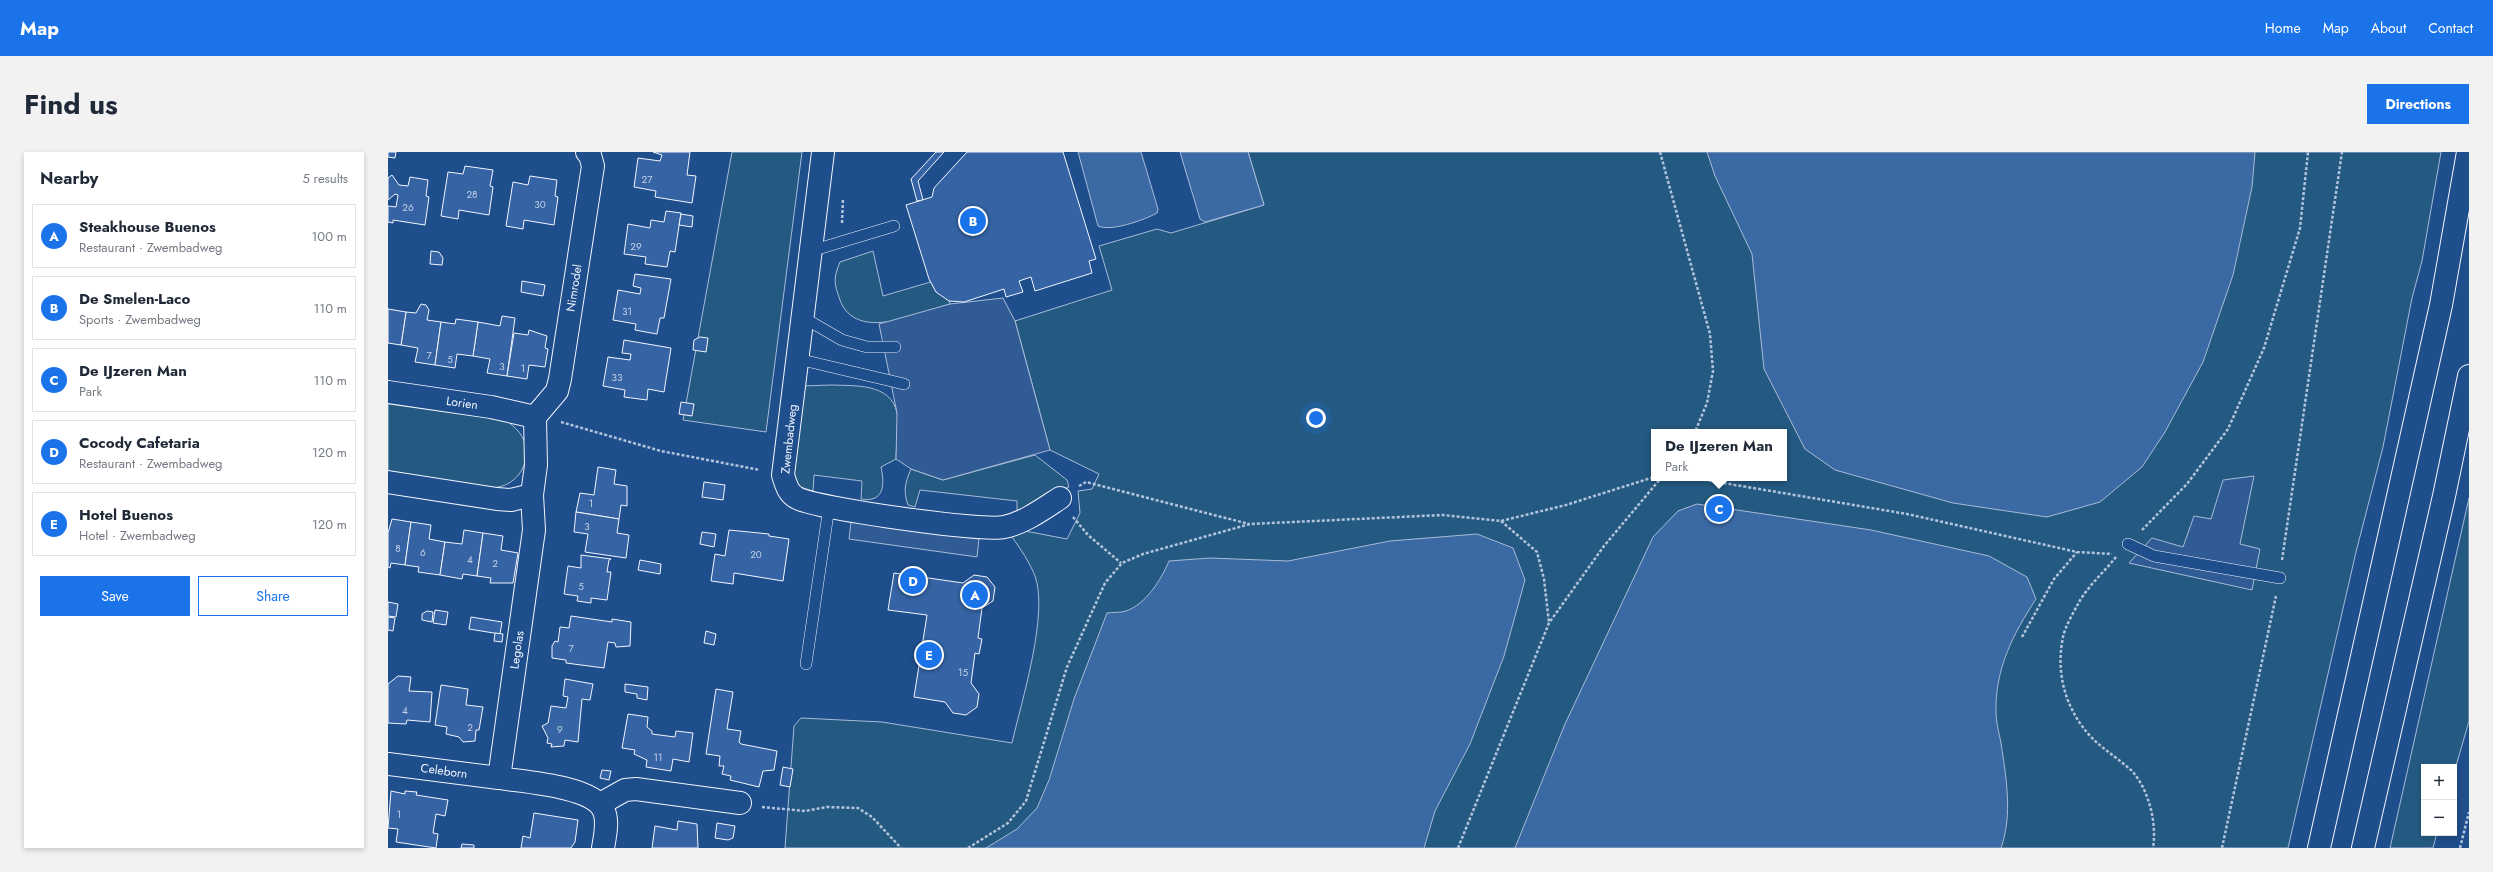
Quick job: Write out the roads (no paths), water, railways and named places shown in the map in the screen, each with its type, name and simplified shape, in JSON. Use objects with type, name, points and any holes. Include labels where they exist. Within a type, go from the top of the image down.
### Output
[{"type":"main road","name":"Nimrodel","points":[[535,417],[557,391],[560,379],[593,166],[590,155],[587,152]]},
{"type":"main road","name":"Zwembadweg","points":[[823,152],[804,318],[783,475],[786,486],[791,495],[798,499],[829,507],[947,524],[1003,528],[1025,520],[1060,498]]},
{"type":"main road","points":[[2319,848],[2441,305],[2468,152]]},
{"type":"main road","points":[[2363,848],[2443,504],[2469,376]]},
{"type":"main road","name":"Lorien","points":[[388,392],[491,407],[535,417]]},
{"type":"main road","name":"Legolas","points":[[499,778],[534,530],[532,495],[536,465],[535,417]]},
{"type":"main road","points":[[388,482],[497,499],[512,500],[532,495]]},
{"type":"main road","name":"Celeborn","points":[[388,764],[499,778]]},
{"type":"main road","points":[[499,778],[576,792],[592,798],[600,804],[605,814],[606,824],[603,848]]},
{"type":"main road","points":[[600,804],[625,790],[636,789],[740,803]]},
{"type":"lane","points":[[811,251],[894,226]]},
{"type":"lane","points":[[804,318],[842,340],[861,346],[895,347]]},
{"type":"lane","points":[[798,359],[904,384]]},
{"type":"lane","points":[[806,664],[829,507]]},
{"type":"lane","points":[[2128,544],[2154,556],[2280,578]]},
{"type":"place","name":"De Smelen-Laco","points":[[973,221]]},
{"type":"place","name":"De IJzeren Man","points":[[1719,509]]},
{"type":"place","name":"Cocody Cafetaria","points":[[913,581]]},
{"type":"place","name":"Steakhouse Buenos","points":[[975,595]]},
{"type":"place","name":"Hotel Buenos","points":[[929,655]]}]
